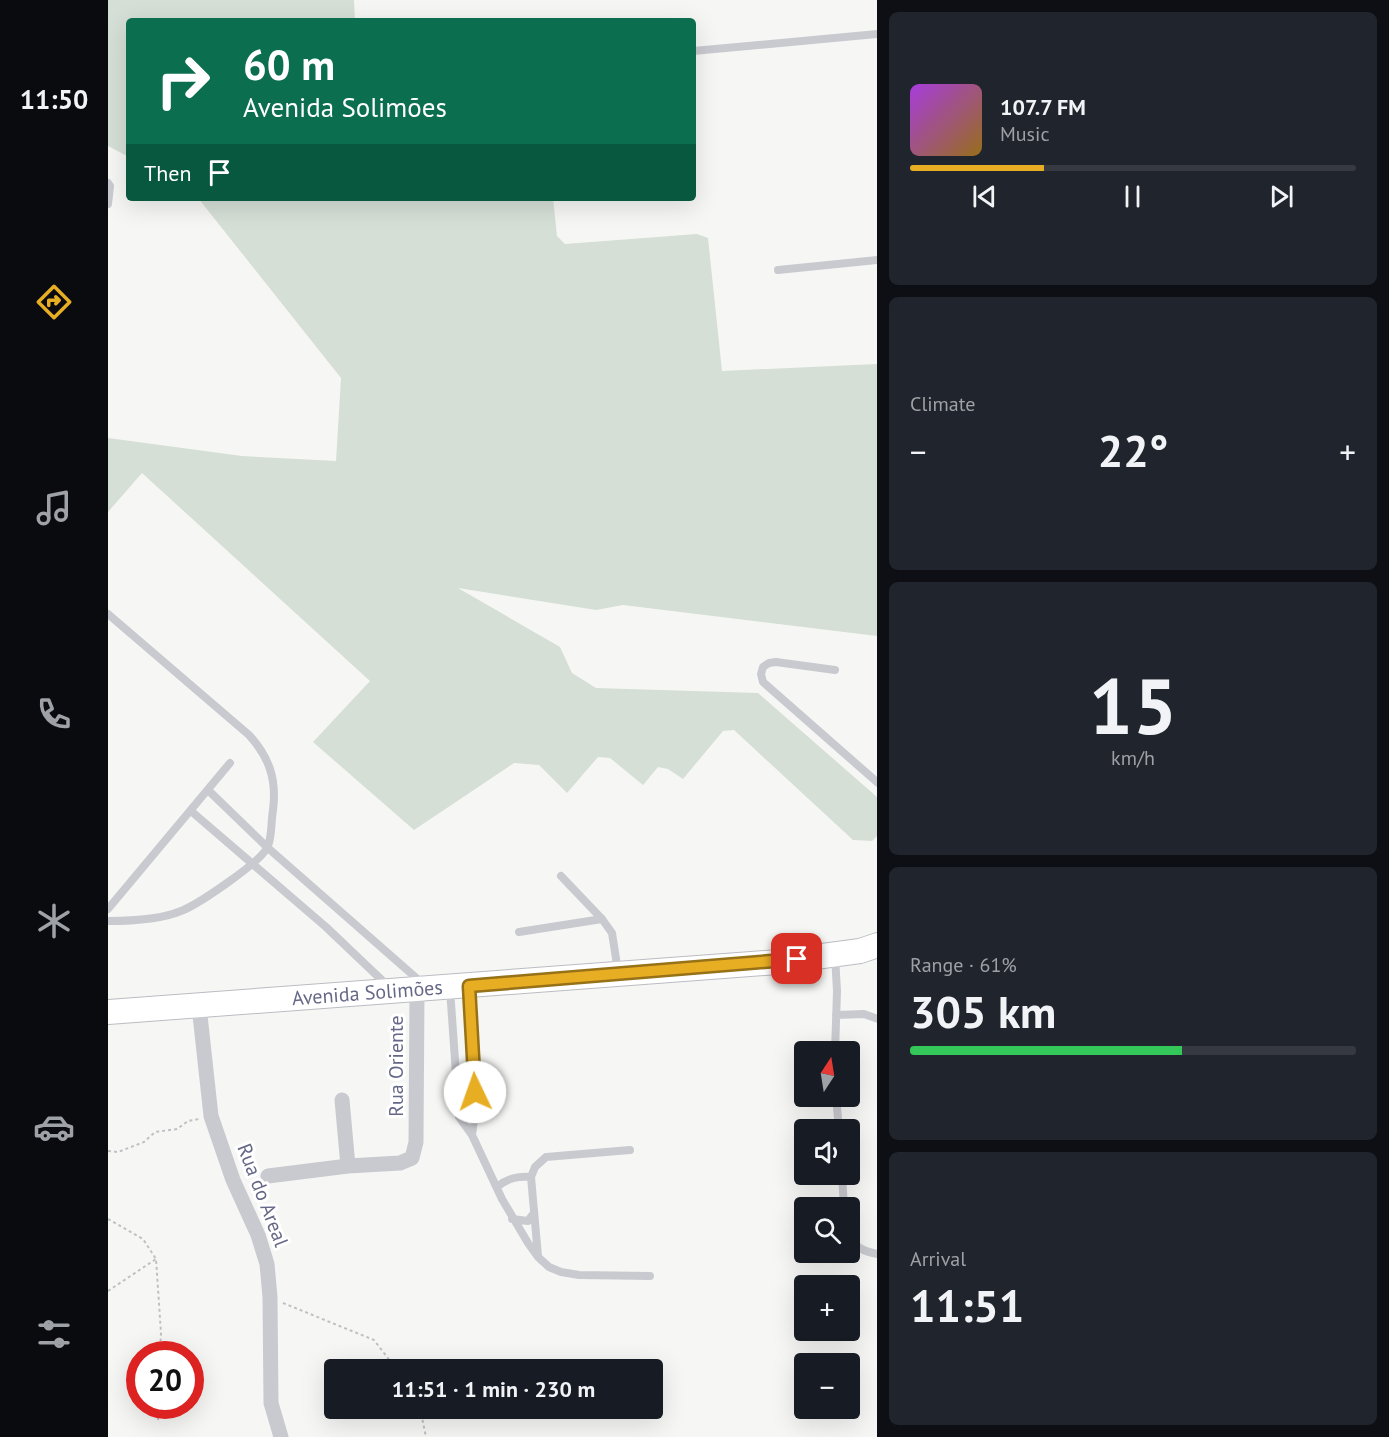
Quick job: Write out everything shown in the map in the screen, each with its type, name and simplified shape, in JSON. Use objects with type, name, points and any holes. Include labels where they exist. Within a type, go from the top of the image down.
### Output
[{"type":"main road","name":"Avenida Solimões","points":[[108,1012],[778,962],[872,950]]},
{"type":"street","name":"Rua Oriente","points":[[348,1166],[389,1164],[412,1158],[416,1142],[431,988]]},
{"type":"street","name":"Rua do Areal","points":[[199,1005],[211,1116],[267,1264],[270,1298],[271,1403],[281,1437]]},
{"type":"street","points":[[268,1176],[348,1166],[342,1100]]},
{"type":"lane","points":[[696,51],[877,34]]},
{"type":"lane","points":[[108,183],[108,204]]},
{"type":"lane","points":[[778,270],[877,260]]},
{"type":"lane","points":[[108,614],[259,746],[270,766],[274,803],[268,848],[253,864],[182,911],[161,916],[108,921]]},
{"type":"lane","points":[[835,670],[776,662],[763,667],[761,674],[764,682],[877,782]]},
{"type":"lane","points":[[108,909],[231,763]]},
{"type":"lane","points":[[208,790],[268,848],[431,988],[476,1113],[472,1135]]},
{"type":"lane","points":[[191,811],[326,927],[431,988],[459,1117],[472,1135],[512,1219],[538,1257],[549,1267],[561,1272],[579,1275],[650,1276]]},
{"type":"lane","points":[[561,876],[602,919],[612,933],[618,973]]},
{"type":"lane","points":[[519,932],[602,919]]},
{"type":"lane","points":[[835,954],[835,1041]]},
{"type":"lane","points":[[836,1015],[864,1014],[877,1019]]},
{"type":"lane","points":[[538,1257],[531,1177],[535,1167],[546,1156],[630,1150]]},
{"type":"lane","points":[[497,1187],[504,1181],[518,1176],[531,1177]]},
{"type":"lane","points":[[512,1219],[528,1221],[534,1213]]},
{"type":"lane","points":[[860,1248],[877,1254]]},
{"type":"path","points":[[108,1151],[118,1152],[144,1142],[155,1132],[177,1129],[188,1121],[211,1116]]},
{"type":"path","points":[[108,1219],[143,1239],[156,1259],[161,1341]]},
{"type":"path","points":[[108,1292],[156,1259]]},
{"type":"path","points":[[270,1298],[374,1340],[389,1359]]},
{"type":"path","points":[[422,1419],[426,1437]]},
{"type":"shaded area","points":[[108,0],[354,0],[355,18],[126,18],[126,155],[108,146]]},
{"type":"shaded area","points":[[200,201],[553,201],[557,236],[565,244],[697,234],[708,238],[722,371],[877,364],[877,636],[623,605],[596,610],[458,588],[560,647],[572,673],[596,688],[758,693],[877,797],[877,836],[872,841],[853,840],[734,730],[723,731],[683,779],[668,769],[658,767],[643,785],[610,758],[598,757],[567,793],[539,765],[514,763],[414,830],[313,742],[370,681],[142,473],[108,512],[108,438],[242,456],[336,461],[341,378]]},
{"type":"route","points":[[475,1092],[469,986],[797,959]]}]
